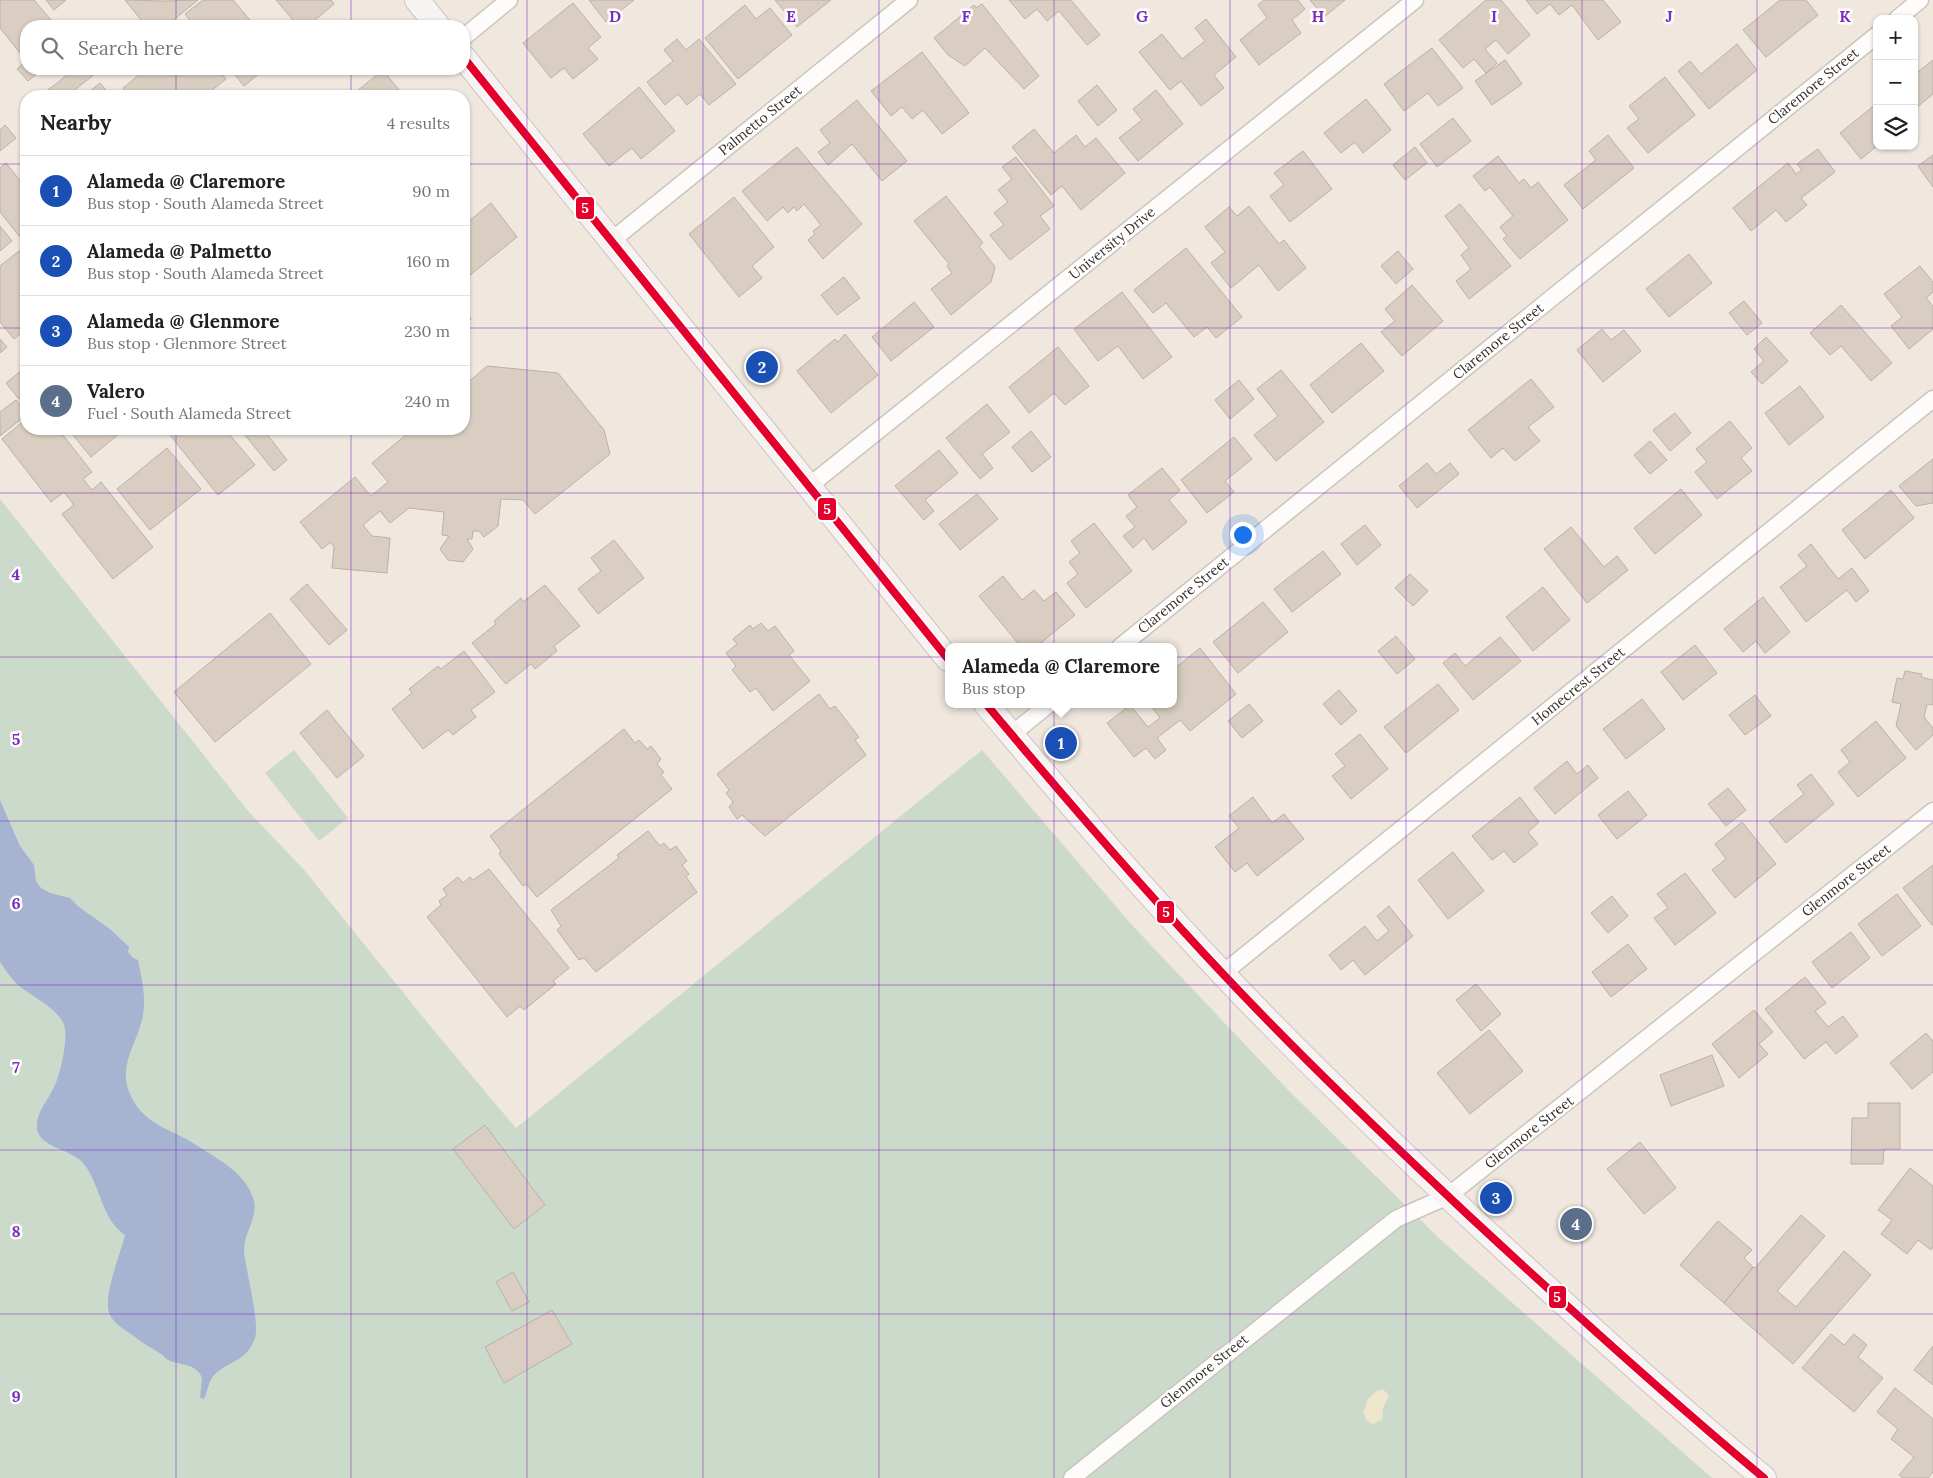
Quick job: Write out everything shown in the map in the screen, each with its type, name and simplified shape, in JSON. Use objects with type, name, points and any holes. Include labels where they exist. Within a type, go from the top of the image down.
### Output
[{"type":"main road","points":[[417,0],[433,20]]},
{"type":"main road","points":[[470,65],[945,655]]},
{"type":"main road","points":[[989,708],[1222,974],[1331,1084],[1588,1327],[1707,1432],[1764,1478]]},
{"type":"street","points":[[470,31],[509,0]]},
{"type":"street","name":"Palmetto Street","points":[[611,241],[909,0]]},
{"type":"street","name":"University Drive","points":[[809,486],[1415,0]]},
{"type":"street","points":[[1902,15],[1920,0]]},
{"type":"street","name":"Claremore Street","points":[[1125,643],[1873,38]]},
{"type":"street","name":"Homecrest Street","points":[[1222,974],[1933,399]]},
{"type":"street","points":[[1011,735],[1044,708]]},
{"type":"street","name":"Glenmore Street","points":[[1072,1478],[1400,1216],[1448,1196],[1933,811]]},
{"type":"green space","points":[[0,499],[249,812],[305,871],[435,1032],[516,1128],[982,750],[1131,924],[1290,1092],[1442,1241],[1712,1478],[0,1478]]},
{"type":"green space","points":[[294,750],[348,818],[319,841],[265,773]]},
{"type":"sand","points":[[1378,1390],[1384,1390],[1389,1396],[1383,1408],[1382,1420],[1373,1424],[1367,1421],[1363,1413],[1368,1399]]},
{"type":"water","points":[[0,800],[20,846],[34,865],[36,881],[41,888],[50,893],[70,898],[79,907],[110,929],[129,947],[128,952],[132,957],[138,960],[144,1005],[139,1031],[126,1070],[126,1080],[134,1102],[151,1120],[186,1139],[232,1169],[245,1183],[252,1195],[255,1207],[244,1245],[244,1252],[256,1321],[255,1338],[242,1357],[214,1375],[204,1399],[200,1398],[202,1378],[197,1370],[169,1360],[122,1328],[111,1317],[108,1309],[108,1300],[112,1277],[125,1235],[111,1220],[84,1164],[79,1159],[50,1144],[39,1135],[37,1129],[38,1118],[59,1074],[65,1047],[65,1031],[61,1019],[56,1013],[16,983],[0,962]]},
{"type":"building","points":[[0,0],[34,0],[51,20],[20,20],[20,53],[0,28]]},
{"type":"building","points":[[46,0],[66,0],[54,10]]},
{"type":"building","points":[[125,0],[198,0],[173,20],[141,20]]},
{"type":"building","points":[[203,0],[233,0],[250,20],[190,20],[185,14]]},
{"type":"building","points":[[276,0],[331,0],[334,4],[315,20],[293,20]]},
{"type":"building","points":[[589,0],[634,0],[606,22]]},
{"type":"building","points":[[775,0],[831,0],[797,27]]},
{"type":"building","points":[[1009,0],[1071,0],[1100,35],[1087,45],[1059,11],[1047,21],[1037,9],[1025,19]]},
{"type":"building","points":[[1264,0],[1298,0],[1305,9],[1292,20],[1301,33],[1259,65],[1240,40],[1267,18],[1258,5]]},
{"type":"building","points":[[1310,0],[1345,0],[1324,17]]},
{"type":"building","points":[[1486,0],[1501,0],[1530,35],[1508,54],[1496,40],[1485,49],[1497,63],[1486,73],[1474,59],[1463,68],[1439,40]]},
{"type":"building","points":[[1526,0],[1603,0],[1621,22],[1598,40],[1572,5],[1559,15],[1550,4],[1537,14]]},
{"type":"building","points":[[1780,0],[1806,0],[1818,15],[1766,57],[1743,30]]},
{"type":"building","points":[[573,3],[601,37],[588,48],[598,59],[573,79],[564,68],[551,78],[523,43]]},
{"type":"building","points":[[982,4],[1039,76],[1024,89],[985,48],[965,66],[948,55],[934,38],[974,5],[976,8]]},
{"type":"building","points":[[745,5],[756,19],[770,8],[792,35],[738,79],[705,38]]},
{"type":"building","points":[[1206,19],[1236,57],[1214,75],[1224,88],[1201,106],[1181,81],[1170,90],[1139,52],[1162,34],[1182,59],[1205,41],[1195,28]]},
{"type":"building","points":[[677,39],[686,50],[699,39],[736,84],[709,105],[700,94],[687,105],[678,94],[665,105],[647,82],[673,61],[664,50]]},
{"type":"building","points":[[1737,44],[1757,70],[1709,109],[1678,71],[1690,61],[1701,74]]},
{"type":"building","points":[[1432,48],[1463,88],[1438,106],[1428,93],[1404,111],[1384,84]]},
{"type":"building","points":[[922,52],[969,113],[942,134],[923,110],[912,119],[902,107],[891,116],[871,91]]},
{"type":"building","points":[[1505,60],[1522,84],[1492,105],[1475,81]]},
{"type":"building","points":[[1933,60],[1933,94],[1918,106],[1918,105],[1918,72]]},
{"type":"building","points":[[22,75],[36,75],[28,81]]},
{"type":"building","points":[[67,75],[93,75],[75,90],[48,90]]},
{"type":"building","points":[[139,75],[223,75],[226,79],[212,90],[124,90],[123,88]]},
{"type":"building","points":[[235,75],[258,75],[244,86]]},
{"type":"building","points":[[377,75],[387,75],[399,90],[358,90]]},
{"type":"building","points":[[1665,77],[1695,115],[1648,153],[1627,128],[1639,119],[1629,106]]},
{"type":"building","points":[[100,83],[106,90],[91,90]]},
{"type":"building","points":[[1097,85],[1117,110],[1098,126],[1078,101]]},
{"type":"building","points":[[639,87],[675,131],[641,159],[632,148],[609,166],[583,134]]},
{"type":"building","points":[[1156,90],[1183,124],[1138,161],[1119,138],[1142,120],[1133,109]]},
{"type":"building","points":[[1366,99],[1391,130],[1363,153],[1355,142],[1341,153],[1324,133]]},
{"type":"building","points":[[857,100],[907,161],[882,181],[852,144],[828,165],[818,152],[830,143],[820,130]]},
{"type":"building","points":[[1873,106],[1873,149],[1861,159],[1840,133]]},
{"type":"building","points":[[1453,118],[1471,141],[1437,167],[1420,144]]},
{"type":"building","points":[[5,125],[16,138],[0,151],[0,130]]},
{"type":"building","points":[[1034,129],[1054,153],[1076,135],[1085,147],[1096,138],[1125,173],[1081,210],[1062,186],[1051,195],[1012,147]]},
{"type":"building","points":[[1608,135],[1634,168],[1583,209],[1564,185],[1596,160],[1589,151]]},
{"type":"building","points":[[797,147],[862,224],[823,259],[808,240],[815,234],[813,231],[821,225],[804,204],[797,211],[794,207],[788,213],[783,207],[767,221],[742,191]]},
{"type":"building","points":[[1415,147],[1427,163],[1405,180],[1393,165]]},
{"type":"building","points":[[1818,149],[1835,172],[1801,198],[1807,205],[1786,222],[1776,210],[1751,231],[1733,208],[1788,163],[1796,174],[1802,170],[1797,164]]},
{"type":"building","points":[[1303,151],[1332,189],[1290,222],[1270,196],[1284,185],[1274,173]]},
{"type":"building","points":[[1933,155],[1933,187],[1918,166]]},
{"type":"building","points":[[1498,156],[1519,183],[1524,179],[1531,188],[1538,182],[1568,220],[1520,259],[1503,239],[1507,236],[1500,227],[1513,216],[1490,187],[1485,191],[1473,176]]},
{"type":"building","points":[[1016,157],[1054,206],[1040,216],[1050,229],[1010,260],[990,235],[1004,225],[994,213],[1008,202],[998,190],[1012,179],[1002,167]]},
{"type":"building","points":[[6,163],[20,180],[19,236],[0,212],[0,168]]},
{"type":"building","points":[[946,196],[983,243],[979,246],[995,267],[991,282],[951,315],[931,289],[952,273],[947,266],[949,264],[914,221]]},
{"type":"building","points":[[734,197],[774,247],[752,266],[762,278],[739,297],[689,234]]},
{"type":"building","points":[[491,203],[517,237],[470,275],[470,220]]},
{"type":"building","points":[[1460,204],[1511,266],[1469,299],[1456,281],[1471,269],[1461,255],[1469,248],[1445,216]]},
{"type":"building","points":[[1249,206],[1279,244],[1284,240],[1306,268],[1278,291],[1259,265],[1231,288],[1211,263],[1225,252],[1205,227],[1229,207],[1237,216]]},
{"type":"building","points":[[0,226],[12,241],[0,251]]},
{"type":"building","points":[[1186,248],[1242,317],[1216,338],[1207,327],[1194,337],[1166,303],[1153,313],[1134,290]]},
{"type":"building","points":[[19,251],[20,334],[14,339],[0,322],[0,266]]},
{"type":"building","points":[[1398,251],[1413,269],[1396,284],[1381,266]]},
{"type":"building","points":[[1689,254],[1712,283],[1669,317],[1646,289]]},
{"type":"building","points":[[1920,266],[1933,282],[1933,292],[1926,298],[1933,306],[1933,329],[1909,349],[1891,326],[1902,317],[1884,294]]},
{"type":"building","points":[[844,277],[860,298],[837,315],[821,295]]},
{"type":"building","points":[[1412,285],[1443,321],[1402,356],[1381,332],[1395,321],[1385,309]]},
{"type":"building","points":[[1122,292],[1172,357],[1143,379],[1118,346],[1098,361],[1074,329]]},
{"type":"building","points":[[1744,301],[1762,323],[1747,335],[1729,313]]},
{"type":"building","points":[[914,302],[934,327],[891,361],[872,337]]},
{"type":"building","points":[[1841,305],[1892,363],[1871,381],[1841,346],[1830,355],[1810,333]]},
{"type":"building","points":[[1602,329],[1611,340],[1624,330],[1641,351],[1603,382],[1577,350]]},
{"type":"building","points":[[845,334],[878,375],[831,413],[797,371],[835,339],[838,342]]},
{"type":"building","points":[[1766,337],[1788,361],[1762,384],[1751,372],[1764,361],[1754,349]]},
{"type":"building","points":[[0,339],[7,347],[0,353]]},
{"type":"building","points":[[1361,343],[1384,371],[1332,413],[1310,385]]},
{"type":"building","points":[[1058,347],[1089,386],[1065,405],[1054,393],[1029,413],[1009,387]]},
{"type":"building","points":[[487,366],[558,373],[604,430],[610,454],[535,514],[523,500],[501,499],[498,526],[484,537],[479,531],[473,531],[472,539],[467,539],[473,549],[463,562],[448,560],[440,549],[449,536],[442,535],[444,512],[409,508],[390,523],[380,511],[363,525],[372,536],[390,538],[387,573],[332,568],[334,547],[331,542],[322,549],[300,522],[355,477],[371,496],[388,482],[372,463],[406,435],[470,435],[470,381]]},
{"type":"building","points":[[1281,370],[1324,422],[1276,461],[1254,435],[1278,416],[1257,389]]},
{"type":"building","points":[[20,372],[20,398],[19,399],[6,383]]},
{"type":"building","points":[[1531,379],[1554,407],[1528,427],[1540,441],[1515,461],[1503,448],[1491,458],[1468,430]]},
{"type":"building","points":[[1239,380],[1254,399],[1230,419],[1215,400]]},
{"type":"building","points":[[1800,386],[1824,417],[1789,445],[1765,413]]},
{"type":"building","points":[[16,400],[20,405],[20,420],[0,436],[0,412]]},
{"type":"building","points":[[987,404],[1010,432],[982,454],[993,468],[980,479],[946,438]]},
{"type":"building","points":[[1675,413],[1691,433],[1670,451],[1653,430]]},
{"type":"building","points":[[1730,421],[1752,448],[1741,458],[1752,471],[1717,499],[1695,472],[1707,462],[1696,449]]},
{"type":"building","points":[[20,424],[20,435],[63,435],[92,472],[83,479],[92,490],[101,482],[153,547],[113,579],[62,514],[74,505],[64,492],[51,502],[2,439]]},
{"type":"building","points":[[1031,431],[1051,457],[1032,472],[1012,447]]},
{"type":"building","points":[[73,435],[118,435],[91,457]]},
{"type":"building","points":[[170,435],[230,435],[255,465],[218,495]]},
{"type":"building","points":[[245,435],[268,435],[287,460],[274,471]]},
{"type":"building","points":[[1234,437],[1252,459],[1225,481],[1234,492],[1207,513],[1181,480]]},
{"type":"building","points":[[1650,441],[1667,460],[1650,474],[1634,455]]},
{"type":"building","points":[[167,448],[201,489],[150,530],[117,489]]},
{"type":"building","points":[[939,450],[958,473],[925,500],[934,511],[924,520],[895,486]]},
{"type":"building","points":[[1933,459],[1933,503],[1916,506],[1899,486]]},
{"type":"building","points":[[1427,463],[1436,474],[1450,463],[1459,474],[1417,508],[1399,486]]},
{"type":"building","points":[[1162,468],[1180,490],[1169,500],[1187,522],[1153,550],[1144,538],[1133,548],[1123,536],[1135,527],[1126,516],[1137,507],[1128,495]]},
{"type":"building","points":[[1681,489],[1702,515],[1655,554],[1634,528]]},
{"type":"building","points":[[1891,490],[1914,518],[1865,559],[1842,530]]},
{"type":"building","points":[[977,494],[998,519],[960,550],[939,524]]},
{"type":"building","points":[[1094,523],[1132,571],[1086,608],[1067,583],[1078,574],[1069,562],[1080,553],[1071,541]]},
{"type":"building","points":[[1365,525],[1381,545],[1357,565],[1341,544]]},
{"type":"building","points":[[1571,527],[1604,567],[1617,556],[1628,570],[1587,603],[1544,549]]},
{"type":"building","points":[[614,540],[644,578],[598,614],[578,589],[601,571],[591,558]]},
{"type":"building","points":[[1811,544],[1838,579],[1852,568],[1869,591],[1856,602],[1847,590],[1806,622],[1780,587],[1807,566],[1798,555]]},
{"type":"building","points":[[1323,551],[1341,574],[1292,612],[1274,589]]},
{"type":"building","points":[[1410,574],[1428,591],[1413,606],[1395,588]]},
{"type":"building","points":[[1003,576],[1022,600],[1034,590],[1044,601],[1056,592],[1075,615],[1041,643],[1018,643],[979,596]]},
{"type":"building","points":[[307,584],[347,630],[329,645],[290,599]]},
{"type":"building","points":[[545,585],[580,626],[554,646],[557,651],[535,669],[531,664],[506,684],[472,643],[496,624],[494,621],[521,598],[523,602]]},
{"type":"building","points":[[1543,587],[1570,620],[1533,651],[1506,617]]},
{"type":"building","points":[[1763,597],[1790,632],[1765,653],[1756,641],[1743,652],[1724,629]]},
{"type":"building","points":[[1263,602],[1288,632],[1238,673],[1213,642]]},
{"type":"building","points":[[270,613],[311,664],[215,742],[174,692]]},
{"type":"building","points":[[761,623],[768,631],[775,626],[794,651],[789,655],[810,681],[773,711],[756,688],[750,692],[732,670],[736,666],[726,653],[737,644],[733,639],[750,625],[753,629]]},
{"type":"building","points":[[1396,636],[1415,659],[1397,674],[1378,651]]},
{"type":"building","points":[[1500,637],[1521,661],[1473,700],[1443,663],[1455,653],[1465,666]]},
{"type":"building","points":[[1695,645],[1717,673],[1683,700],[1661,672]]},
{"type":"building","points":[[1200,648],[1236,694],[1190,731],[1180,720],[1157,738],[1166,750],[1155,759],[1146,748],[1134,757],[1107,723],[1126,708],[1132,708],[1148,727],[1160,718],[1152,708],[1177,708],[1177,667]]},
{"type":"building","points":[[464,651],[495,692],[471,710],[476,717],[453,735],[448,730],[423,749],[392,709],[412,693],[409,689],[438,666],[441,669]]},
{"type":"building","points":[[1905,671],[1922,674],[1921,677],[1933,680],[1933,705],[1927,704],[1924,717],[1933,728],[1933,735],[1916,750],[1896,726],[1901,704],[1892,702],[1897,678],[1903,679]]},
{"type":"building","points":[[1438,684],[1459,710],[1406,753],[1384,727]]},
{"type":"building","points":[[1339,690],[1357,711],[1341,725],[1323,704]]},
{"type":"building","points":[[819,694],[830,709],[835,706],[859,737],[855,740],[866,755],[765,836],[742,815],[737,819],[729,807],[733,802],[726,793],[729,790],[717,774]]},
{"type":"building","points":[[1755,695],[1771,716],[1745,735],[1729,715]]},
{"type":"building","points":[[1642,699],[1665,729],[1626,759],[1603,729]]},
{"type":"building","points":[[1249,704],[1263,721],[1242,738],[1228,721]]},
{"type":"building","points":[[327,710],[364,756],[337,778],[300,733]]},
{"type":"building","points":[[1876,721],[1906,758],[1858,797],[1838,772],[1850,762],[1841,750]]},
{"type":"building","points":[[624,729],[635,743],[639,740],[647,749],[651,746],[661,759],[657,764],[664,772],[661,775],[672,789],[537,897],[526,884],[523,886],[499,854],[501,851],[490,836]]},
{"type":"building","points":[[1360,734],[1388,769],[1351,799],[1332,776],[1345,766],[1335,754]]},
{"type":"building","points":[[1567,761],[1577,774],[1588,765],[1598,778],[1555,814],[1534,788]]},
{"type":"building","points":[[1811,774],[1834,804],[1786,843],[1769,822],[1804,794],[1797,785]]},
{"type":"building","points":[[1728,788],[1746,810],[1726,826],[1708,804]]},
{"type":"building","points":[[1628,791],[1647,815],[1617,839],[1598,815]]},
{"type":"building","points":[[1253,797],[1272,823],[1284,814],[1304,839],[1257,876],[1247,863],[1235,872],[1215,847],[1239,828],[1229,816]]},
{"type":"building","points":[[1520,797],[1539,822],[1528,832],[1538,844],[1514,863],[1504,851],[1492,860],[1472,836]]},
{"type":"building","points":[[1742,822],[1776,864],[1735,898],[1712,870],[1726,859],[1715,844]]},
{"type":"building","points":[[648,831],[660,846],[664,843],[670,850],[676,846],[687,861],[682,865],[689,874],[686,877],[697,892],[596,972],[584,958],[579,960],[557,930],[561,926],[551,910],[619,858],[617,855]]},
{"type":"building","points":[[1453,852],[1484,891],[1448,919],[1418,880]]},
{"type":"building","points":[[1933,865],[1933,925],[1932,925],[1903,888]]},
{"type":"building","points":[[489,869],[569,968],[553,981],[556,984],[524,1010],[520,1006],[507,1017],[427,917],[441,905],[439,901],[447,895],[443,889],[458,877],[463,883],[470,877],[473,880]]},
{"type":"building","points":[[1685,873],[1716,913],[1675,945],[1654,918],[1668,908],[1657,894]]},
{"type":"building","points":[[1897,894],[1921,926],[1882,956],[1858,924]]},
{"type":"building","points":[[1612,896],[1628,916],[1608,933],[1591,913]]},
{"type":"building","points":[[1389,906],[1413,936],[1365,975],[1353,960],[1341,970],[1329,955],[1365,926],[1377,941],[1389,931],[1377,916]]},
{"type":"building","points":[[1851,932],[1870,958],[1832,988],[1812,962]]},
{"type":"building","points":[[1628,944],[1647,969],[1611,997],[1592,972]]},
{"type":"building","points":[[1805,977],[1826,1003],[1815,1011],[1828,1027],[1843,1016],[1858,1036],[1836,1054],[1826,1042],[1804,1059],[1765,1009]]},
{"type":"building","points":[[1476,984],[1501,1014],[1481,1031],[1456,1000]]},
{"type":"building","points":[[1754,1010],[1773,1032],[1759,1044],[1768,1054],[1739,1078],[1712,1044]]},
{"type":"building","points":[[1489,1030],[1523,1071],[1470,1114],[1437,1073]]},
{"type":"building","points":[[1926,1033],[1933,1041],[1933,1072],[1912,1089],[1890,1063]]},
{"type":"building","points":[[1712,1055],[1724,1086],[1671,1106],[1660,1075]]},
{"type":"building","points":[[1868,1103],[1900,1103],[1900,1149],[1884,1149],[1883,1164],[1851,1164],[1852,1118],[1868,1118]]},
{"type":"building","points":[[485,1125],[545,1205],[514,1229],[453,1149]]},
{"type":"building","points":[[1640,1142],[1676,1188],[1644,1214],[1607,1169]]},
{"type":"building","points":[[1910,1168],[1933,1186],[1933,1247],[1931,1250],[1918,1240],[1907,1254],[1881,1234],[1892,1220],[1878,1210]]},
{"type":"building","points":[[1801,1215],[1825,1236],[1777,1291],[1796,1307],[1844,1251],[1871,1275],[1793,1364],[1724,1303],[1753,1267],[1755,1268]]},
{"type":"building","points":[[1718,1221],[1752,1250],[1744,1258],[1753,1267],[1724,1303],[1680,1265]]},
{"type":"building","points":[[513,1272],[529,1302],[512,1311],[496,1282]]},
{"type":"building","points":[[552,1310],[572,1344],[504,1383],[485,1347]]},
{"type":"building","points":[[1831,1334],[1844,1345],[1854,1334],[1867,1345],[1858,1357],[1883,1378],[1854,1412],[1802,1368]]},
{"type":"building","points":[[1933,1346],[1933,1385],[1914,1370]]},
{"type":"building","points":[[1895,1388],[1933,1419],[1933,1472],[1928,1478],[1903,1478],[1899,1475],[1914,1457],[1891,1439],[1898,1429],[1877,1412]]},
{"type":"transit line","name":"5","points":[[470,65],[945,655]]},
{"type":"transit line","name":"5","points":[[989,708],[1162,908],[1252,1005],[1313,1066],[1436,1185],[1540,1281],[1651,1381],[1764,1478]]},
{"type":"place","name":"Alameda @ Palmetto","points":[[762,367]]},
{"type":"place","name":"Alameda @ Claremore","points":[[1061,743]]},
{"type":"place","name":"Alameda @ Glenmore","points":[[1496,1198]]},
{"type":"place","name":"Valero","points":[[1576,1224]]}]
